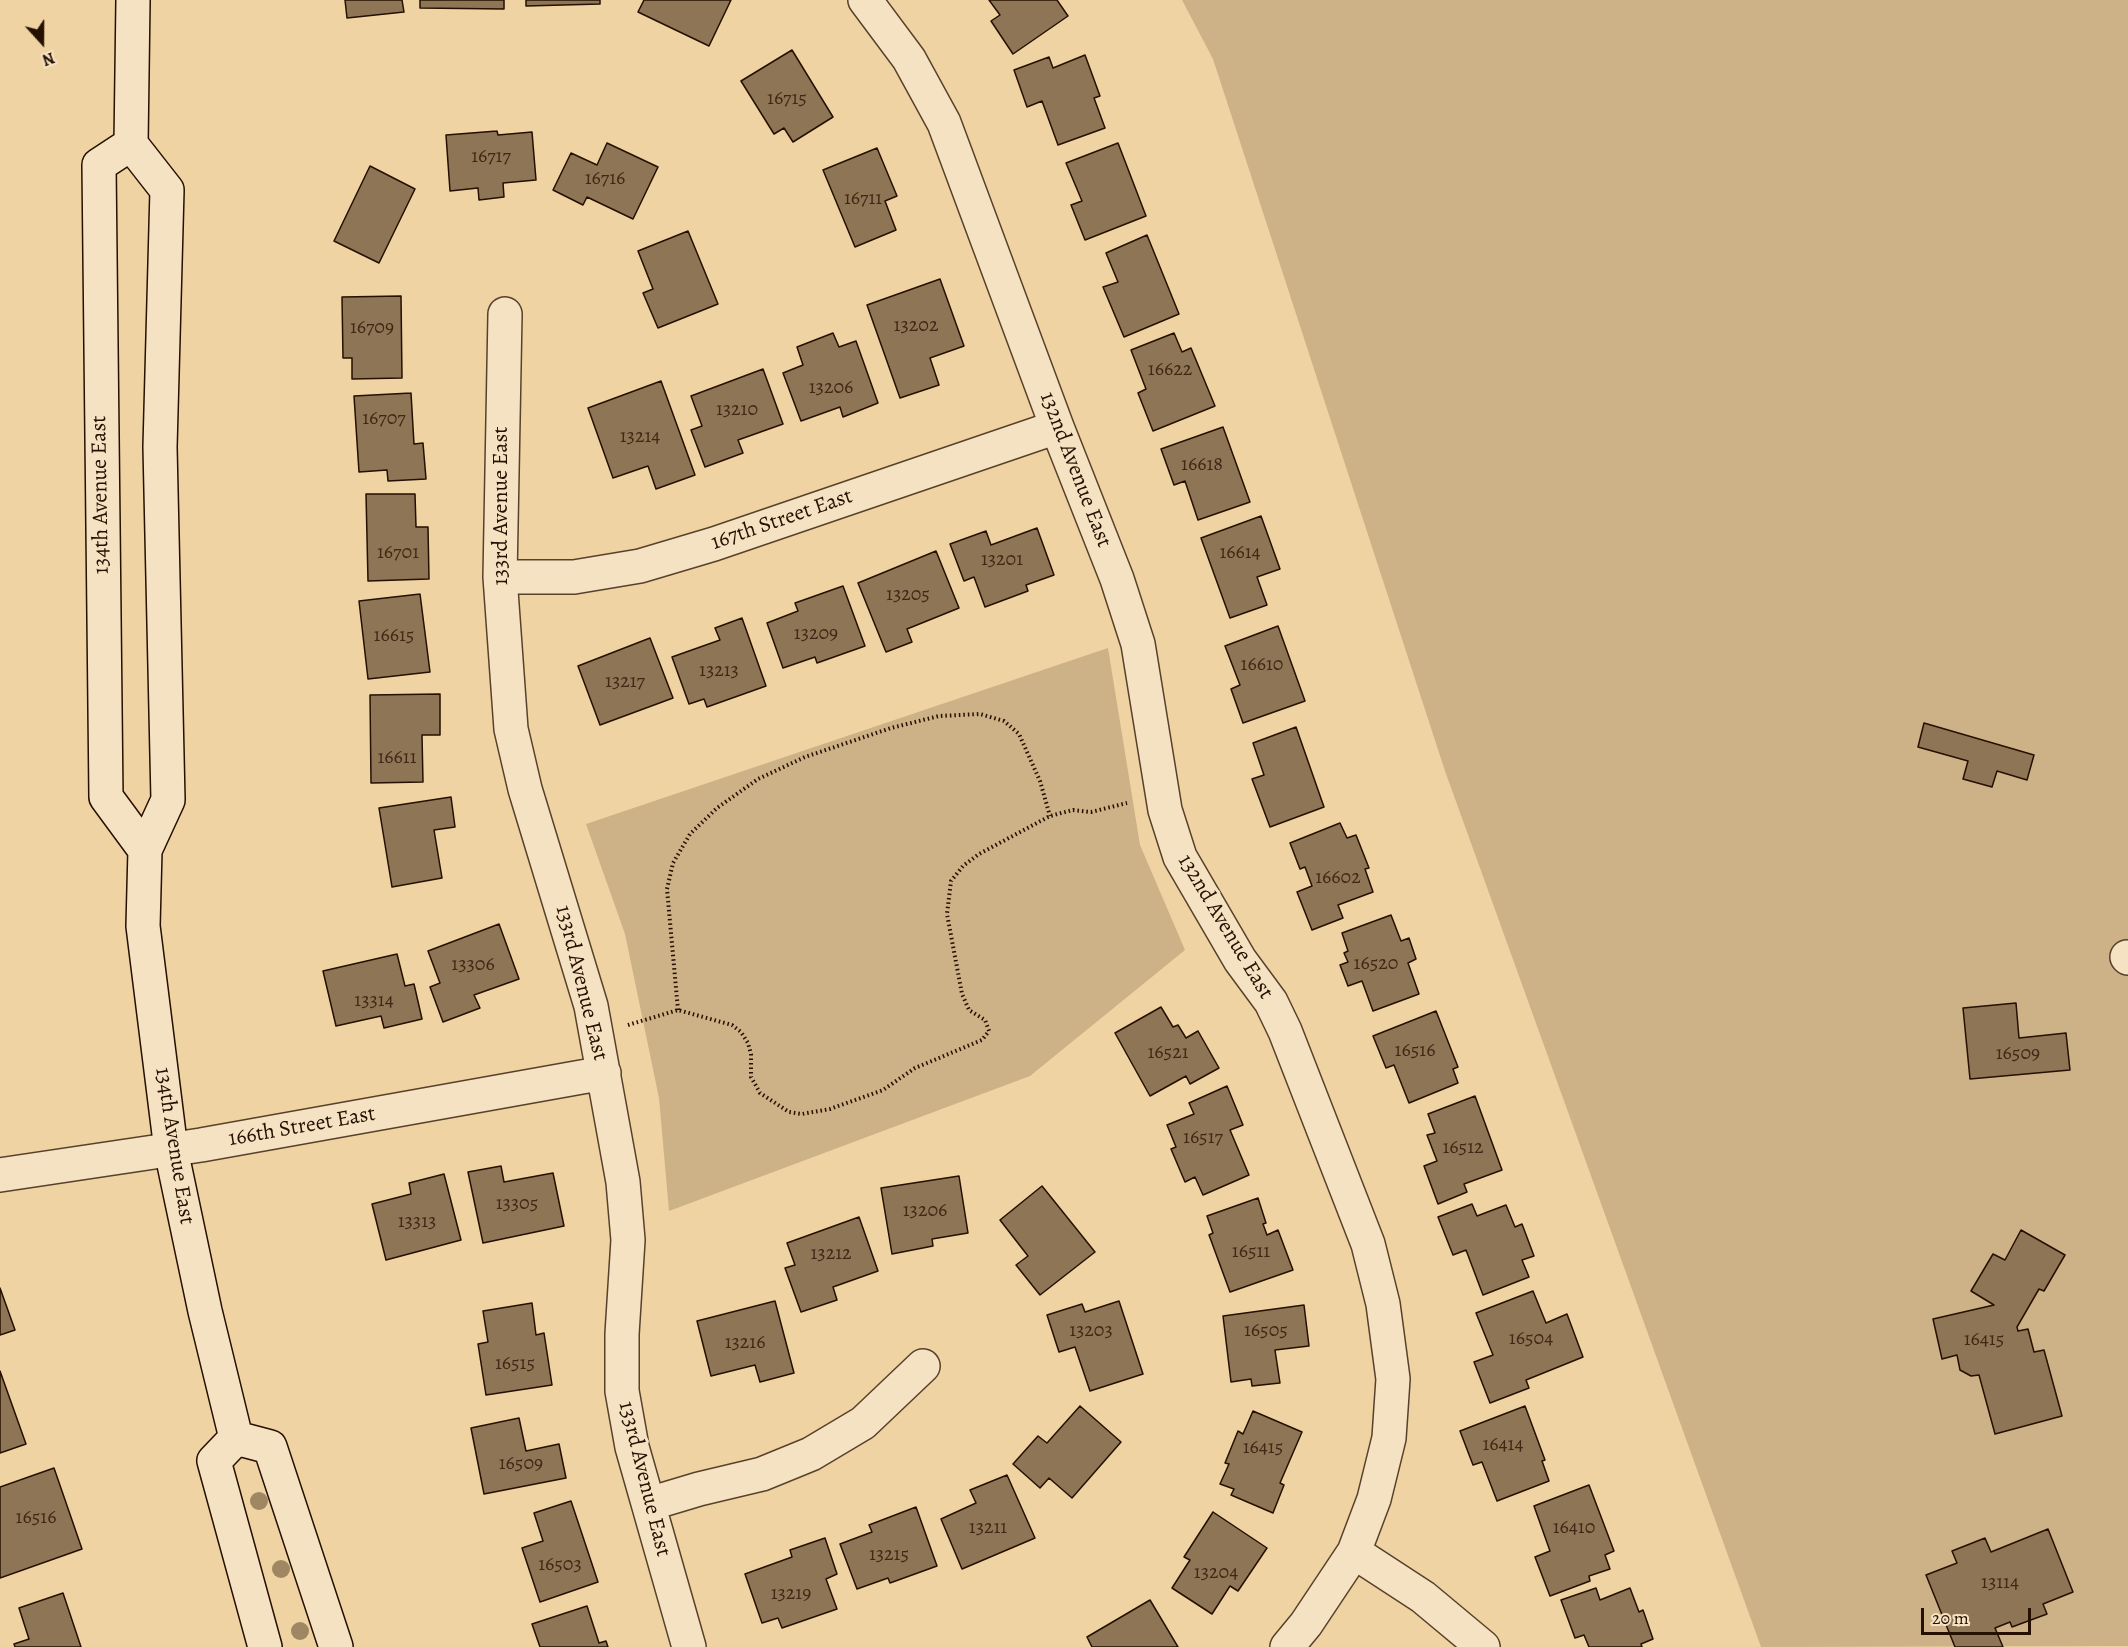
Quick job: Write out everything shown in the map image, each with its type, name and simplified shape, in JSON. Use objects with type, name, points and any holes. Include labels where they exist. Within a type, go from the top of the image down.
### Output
[{"type":"street","points":[[131,144],[134,0]]},
{"type":"street","name":"132nd Avenue East","points":[[865,0],[909,59],[944,123],[1057,426],[1113,568],[1138,644],[1162,794],[1180,857],[1240,960],[1270,1002],[1286,1031],[1368,1244],[1383,1304],[1393,1379],[1389,1438],[1374,1499],[1354,1552],[1306,1624],[1287,1647]]},
{"type":"street","name":"134th Avenue East","points":[[145,850],[106,797],[105,785],[99,165],[131,144],[167,190],[160,447],[168,800],[145,850],[142,926],[171,1150],[205,1311],[236,1438]]},
{"type":"street","name":"133rd Avenue East","points":[[505,314],[500,577],[511,729],[525,789],[591,1006],[604,1073],[623,1182],[628,1240],[622,1334],[622,1390],[632,1447],[689,1647]]},
{"type":"street","name":"167th Street East","points":[[500,577],[574,577],[640,566],[714,544],[1057,426]]},
{"type":"street","name":"166th Street East","points":[[0,1175],[171,1150],[604,1073]]},
{"type":"street","points":[[650,1504],[699,1489],[762,1474],[811,1454],[863,1423],[923,1366]]},
{"type":"street","points":[[265,1647],[214,1461],[236,1438],[270,1448],[336,1647]]},
{"type":"street","points":[[1354,1552],[1423,1597],[1483,1647]]},
{"type":"path","points":[[678,1010],[667,889],[673,863],[690,834],[717,807],[758,779],[805,757],[891,728],[939,716],[980,714],[1004,721],[1019,734],[1037,772],[1050,816]]},
{"type":"path","points":[[596,1035],[678,1010],[732,1025],[741,1032],[748,1043],[752,1077],[760,1092],[789,1112],[802,1114],[830,1109],[883,1090],[915,1068],[982,1040],[989,1031],[985,1020],[969,1010],[962,994],[947,914],[951,881],[963,866],[979,854],[1050,816],[1073,810],[1091,812],[1162,794]]},
{"type":"shaded area","points":[[1182,0],[2128,0],[2128,1646],[1761,1647],[1445,771],[1213,59]]},
{"type":"shaded area","points":[[1108,648],[1140,845],[1185,950],[1030,1076],[669,1211],[659,1098],[625,934],[586,824]]},
{"type":"building","points":[[345,0],[402,0],[404,12],[347,18]]},
{"type":"building","points":[[420,0],[504,0],[504,9],[420,8]]},
{"type":"building","points":[[526,0],[600,0],[600,4],[526,6]]},
{"type":"building","points":[[644,0],[731,0],[709,46],[638,12]]},
{"type":"building","points":[[989,0],[1057,0],[1068,16],[1013,54],[991,21],[1000,15]]},
{"type":"building","points":[[792,50],[833,117],[793,142],[784,128],[774,134],[741,81]]},
{"type":"building","points":[[1085,55],[1100,96],[1094,98],[1105,128],[1058,145],[1042,101],[1027,107],[1014,70],[1049,57],[1053,68]]},
{"type":"building","points":[[497,131],[498,135],[532,132],[536,180],[503,183],[504,197],[479,200],[478,188],[450,191],[446,135]]},
{"type":"building","points":[[607,143],[658,167],[633,219],[587,197],[583,205],[553,190],[571,153],[597,165]]},
{"type":"building","points":[[1118,143],[1146,216],[1085,240],[1071,205],[1082,201],[1066,163]]},
{"type":"building","points":[[877,148],[897,196],[885,201],[896,230],[855,247],[823,170]]},
{"type":"building","points":[[370,166],[415,189],[379,263],[334,241]]},
{"type":"building","points":[[688,231],[718,304],[658,328],[643,293],[653,289],[638,251]]},
{"type":"building","points":[[1147,235],[1179,314],[1124,337],[1103,287],[1118,282],[1106,253]]},
{"type":"building","points":[[940,279],[964,346],[930,358],[939,385],[900,398],[867,305]]},
{"type":"building","points":[[401,296],[402,378],[352,379],[352,358],[343,358],[342,297]]},
{"type":"building","points":[[833,333],[839,347],[856,341],[878,403],[843,417],[840,407],[801,421],[783,373],[803,365],[797,347]]},
{"type":"building","points":[[1174,333],[1182,352],[1191,348],[1215,406],[1153,431],[1138,393],[1146,389],[1131,350]]},
{"type":"building","points":[[763,369],[783,424],[738,440],[743,453],[705,467],[691,430],[702,426],[691,396]]},
{"type":"building","points":[[661,381],[695,475],[656,489],[648,466],[613,478],[588,408]]},
{"type":"building","points":[[411,393],[414,444],[423,443],[426,479],[388,481],[387,470],[359,472],[354,396]]},
{"type":"building","points":[[1223,427],[1250,502],[1198,520],[1185,481],[1174,485],[1161,449]]},
{"type":"building","points":[[366,494],[415,494],[416,527],[428,527],[429,579],[368,581]]},
{"type":"building","points":[[1261,516],[1280,569],[1257,577],[1267,605],[1230,618],[1201,538]]},
{"type":"building","points":[[1037,528],[1054,575],[1026,585],[1028,591],[985,607],[974,577],[964,581],[950,544],[986,531],[991,545]]},
{"type":"building","points":[[936,551],[959,608],[907,629],[912,642],[886,652],[858,583]]},
{"type":"building","points":[[843,586],[865,646],[817,663],[815,657],[783,668],[767,623],[798,611],[795,603]]},
{"type":"building","points":[[420,594],[430,672],[368,679],[359,601]]},
{"type":"building","points":[[742,618],[766,686],[707,707],[704,699],[689,704],[672,657],[720,640],[715,628]]},
{"type":"building","points":[[1278,626],[1305,701],[1243,723],[1231,689],[1240,685],[1225,646]]},
{"type":"building","points":[[650,638],[673,698],[600,725],[578,666]]},
{"type":"building","points":[[440,694],[440,735],[422,735],[423,782],[371,783],[370,695]]},
{"type":"building","points":[[1924,723],[2034,755],[2027,780],[1997,771],[1992,787],[1963,779],[1968,761],[1918,747]]},
{"type":"building","points":[[1296,727],[1324,807],[1270,827],[1252,779],[1264,775],[1253,743]]},
{"type":"building","points":[[451,797],[455,827],[434,830],[442,878],[392,887],[379,808]]},
{"type":"building","points":[[1340,823],[1347,838],[1356,835],[1369,868],[1365,869],[1373,892],[1338,905],[1343,918],[1312,930],[1297,892],[1312,886],[1305,867],[1300,869],[1290,843]]},
{"type":"building","points":[[1391,915],[1401,941],[1409,938],[1416,959],[1408,963],[1419,994],[1373,1011],[1362,981],[1348,986],[1340,965],[1348,962],[1344,953],[1348,951],[1342,933]]},
{"type":"building","points":[[499,924],[519,979],[474,995],[480,1008],[443,1022],[430,987],[440,983],[428,951]]},
{"type":"building","points":[[397,954],[405,986],[414,984],[422,1019],[384,1028],[381,1016],[336,1026],[323,971]]},
{"type":"building","points":[[2016,1003],[2019,1038],[2066,1033],[2070,1070],[1970,1079],[1963,1008]]},
{"type":"building","points":[[1161,1007],[1173,1027],[1178,1025],[1186,1038],[1198,1031],[1219,1068],[1190,1084],[1186,1076],[1150,1096],[1115,1033]]},
{"type":"building","points":[[1436,1011],[1458,1067],[1453,1069],[1458,1083],[1409,1103],[1394,1065],[1386,1068],[1373,1036]]},
{"type":"building","points":[[1227,1086],[1243,1125],[1230,1130],[1249,1175],[1203,1195],[1195,1177],[1185,1182],[1171,1149],[1176,1147],[1167,1125],[1194,1114],[1189,1103]]},
{"type":"building","points":[[1475,1096],[1502,1170],[1464,1184],[1467,1192],[1438,1204],[1424,1166],[1437,1161],[1427,1135],[1435,1133],[1428,1114]]},
{"type":"building","points":[[501,1166],[504,1182],[553,1173],[564,1226],[483,1243],[468,1172]]},
{"type":"building","points":[[444,1174],[461,1240],[386,1260],[372,1204],[411,1194],[409,1183]]},
{"type":"building","points":[[959,1176],[968,1233],[932,1239],[933,1246],[892,1254],[881,1188]]},
{"type":"building","points":[[1042,1186],[1095,1252],[1040,1295],[1016,1265],[1028,1256],[1000,1220]]},
{"type":"building","points":[[1258,1198],[1266,1223],[1263,1224],[1267,1235],[1278,1230],[1293,1270],[1230,1292],[1209,1235],[1213,1233],[1207,1216]]},
{"type":"building","points":[[1472,1204],[1477,1216],[1506,1205],[1515,1227],[1522,1224],[1534,1256],[1522,1260],[1529,1277],[1483,1295],[1466,1250],[1453,1255],[1438,1217]]},
{"type":"building","points":[[859,1217],[878,1271],[833,1287],[837,1300],[801,1312],[785,1268],[795,1265],[787,1243]]},
{"type":"building","points":[[2021,1230],[2065,1255],[2044,1291],[2039,1289],[2017,1327],[2018,1331],[2028,1329],[2034,1352],[2044,1350],[2062,1416],[1995,1434],[1979,1375],[1971,1376],[1960,1370],[1957,1355],[1942,1359],[1933,1319],[1994,1305],[1971,1291],[1993,1254],[2005,1260]]},
{"type":"building","points":[[0,1288],[15,1330],[0,1335]]},
{"type":"building","points":[[1533,1291],[1546,1323],[1567,1314],[1583,1357],[1526,1380],[1529,1388],[1490,1403],[1474,1362],[1493,1355],[1476,1313]]},
{"type":"building","points":[[775,1301],[794,1373],[760,1382],[755,1365],[711,1376],[697,1321]]},
{"type":"building","points":[[1119,1301],[1143,1374],[1090,1391],[1075,1347],[1059,1352],[1047,1315],[1082,1304],[1085,1312]]},
{"type":"building","points":[[532,1303],[536,1335],[544,1333],[552,1385],[486,1395],[478,1344],[488,1342],[483,1311]]},
{"type":"building","points":[[1304,1305],[1309,1346],[1275,1350],[1280,1383],[1252,1386],[1251,1379],[1231,1382],[1223,1316]]},
{"type":"building","points":[[0,1371],[26,1444],[0,1453]]},
{"type":"building","points":[[1080,1406],[1121,1442],[1072,1498],[1049,1478],[1040,1488],[1013,1464],[1038,1436],[1047,1443]]},
{"type":"building","points":[[1525,1406],[1545,1460],[1542,1461],[1549,1481],[1497,1501],[1482,1462],[1473,1465],[1460,1431]]},
{"type":"building","points":[[1253,1411],[1302,1432],[1280,1483],[1284,1485],[1273,1513],[1231,1495],[1234,1489],[1220,1484],[1229,1464],[1225,1463],[1238,1431],[1243,1434]]},
{"type":"building","points":[[519,1418],[526,1451],[559,1444],[566,1478],[484,1494],[471,1428]]},
{"type":"building","points":[[54,1468],[82,1549],[0,1578],[0,1487]]},
{"type":"building","points":[[1007,1475],[1035,1538],[962,1569],[941,1519],[976,1503],[970,1490]]},
{"type":"building","points":[[1589,1485],[1614,1551],[1605,1555],[1610,1569],[1589,1576],[1590,1581],[1550,1596],[1535,1557],[1550,1551],[1534,1506]]},
{"type":"building","points":[[571,1501],[598,1582],[540,1602],[522,1548],[543,1541],[534,1513]]},
{"type":"building","points":[[916,1507],[937,1566],[890,1583],[888,1578],[857,1589],[840,1544],[872,1532],[869,1525]]},
{"type":"building","points":[[1213,1512],[1267,1548],[1238,1591],[1230,1586],[1212,1614],[1172,1588],[1190,1560],[1184,1557]]},
{"type":"building","points":[[2048,1529],[2073,1592],[2043,1604],[2047,1614],[2012,1627],[2010,1622],[1995,1628],[2003,1647],[1955,1647],[1926,1575],[1957,1563],[1952,1551],[1985,1538],[1991,1552]]},
{"type":"building","points":[[825,1538],[837,1574],[826,1579],[837,1609],[782,1628],[778,1618],[762,1623],[745,1574],[792,1557],[790,1550]]},
{"type":"building","points":[[1596,1588],[1600,1600],[1630,1588],[1639,1612],[1643,1610],[1653,1639],[1641,1644],[1642,1647],[1589,1647],[1584,1635],[1575,1638],[1561,1600]]},
{"type":"building","points":[[63,1593],[81,1647],[15,1647],[14,1644],[29,1639],[19,1608]]},
{"type":"building","points":[[1150,1600],[1178,1647],[1092,1647],[1087,1637]]},
{"type":"building","points":[[587,1606],[599,1643],[606,1641],[608,1647],[540,1647],[532,1624]]}]
